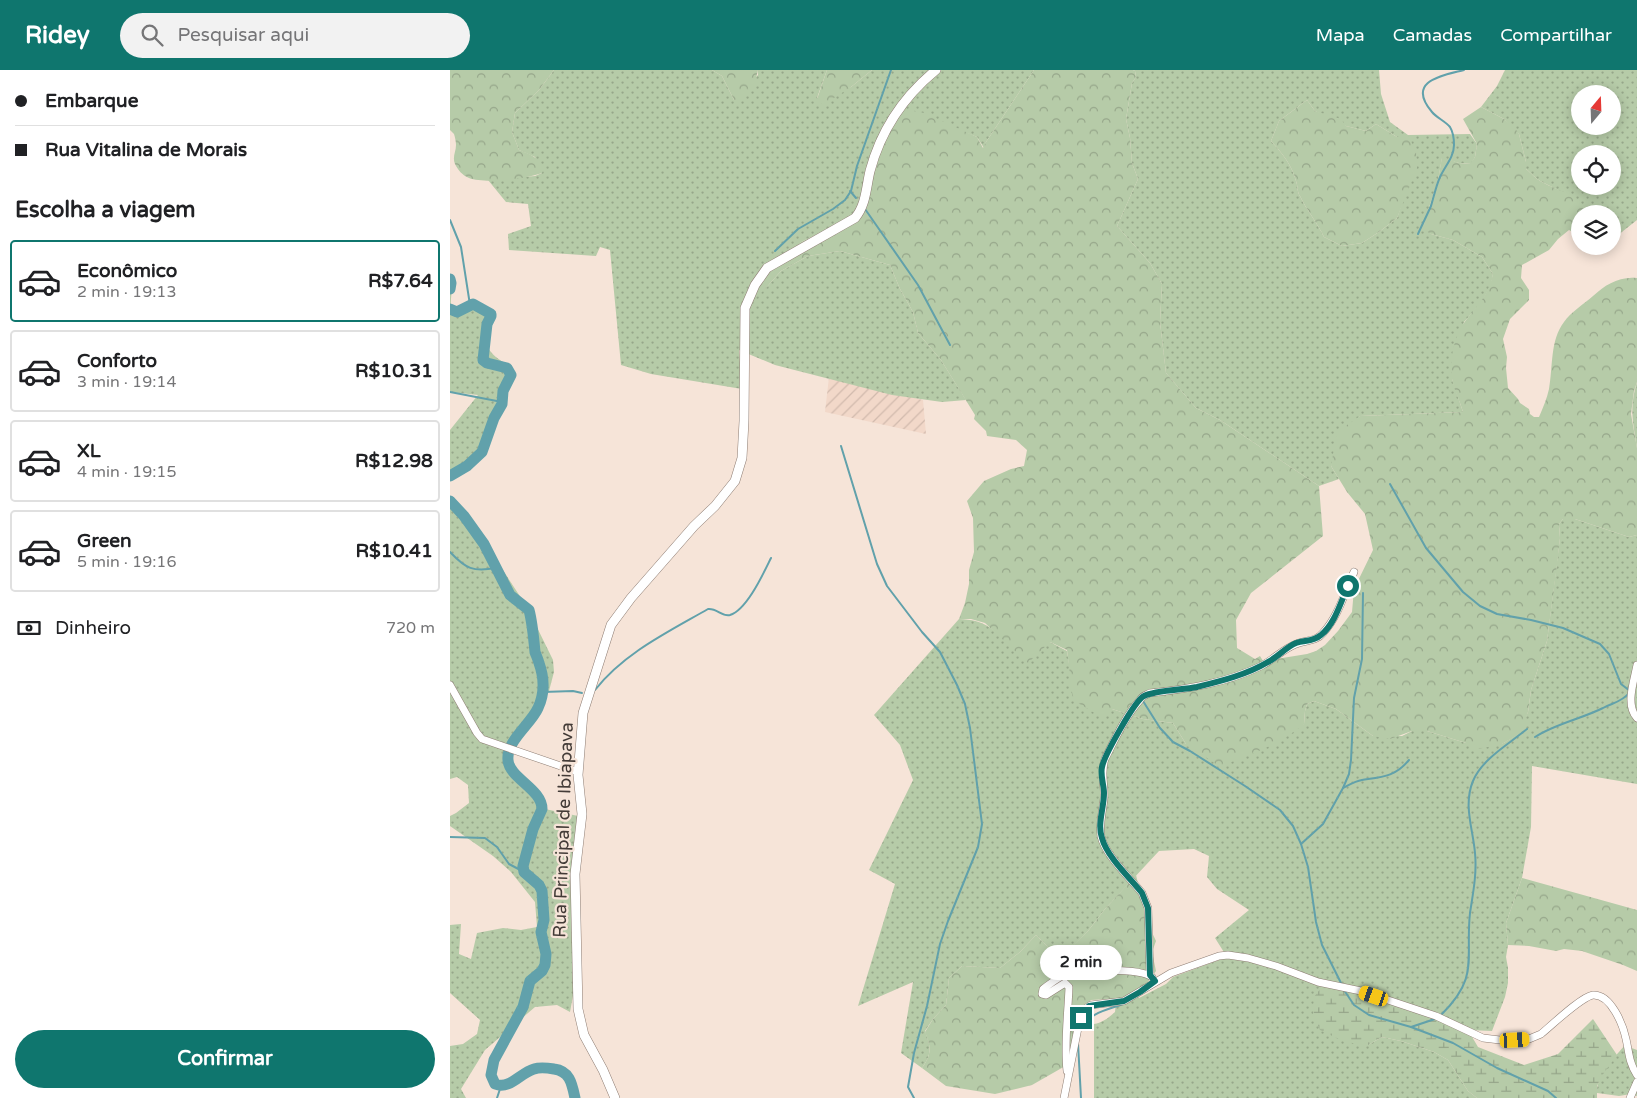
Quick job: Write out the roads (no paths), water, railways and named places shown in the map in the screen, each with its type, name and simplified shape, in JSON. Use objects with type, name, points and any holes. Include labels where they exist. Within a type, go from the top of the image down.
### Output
[{"type":"street","name":"Rua Principal de Ibiapava","points":[[615,1098],[603,1070],[584,1035],[578,1009],[575,874],[582,814],[578,772],[583,713],[611,625],[631,598],[694,526],[715,506],[735,481],[742,458],[745,308],[755,285],[767,268],[855,218],[860,211],[870,170],[887,129],[901,104],[919,84],[936,70]]},
{"type":"street","points":[[1150,975],[1148,908],[1145,899],[1110,854],[1101,837],[1100,829],[1104,796],[1102,768],[1104,759],[1140,698],[1150,693],[1196,687],[1238,676],[1274,659],[1297,643],[1312,641],[1322,635],[1334,618],[1354,572]]},
{"type":"street","points":[[1637,665],[1631,708],[1637,718]]},
{"type":"street","points":[[450,685],[479,737],[578,772]]},
{"type":"street","points":[[1064,1098],[1079,1023],[1085,1009],[1091,1005],[1124,1001],[1171,973],[1219,956],[1228,955],[1248,958],[1276,966],[1318,982],[1361,991],[1440,1018],[1477,1037],[1491,1040],[1534,1038],[1583,1000],[1598,996],[1606,1000],[1617,1014],[1626,1038],[1630,1062],[1637,1075]]},
{"type":"street","points":[[1068,1079],[1065,1055],[1069,987],[1066,984],[1062,984],[1046,995],[1042,994],[1043,989],[1067,974],[1082,972],[1133,970],[1150,975],[1155,981]]},
{"type":"street","points":[[1630,1098],[1637,1082]]},
{"type":"waterway","points":[[775,251],[798,229],[845,200],[851,191],[857,166],[891,70]]},
{"type":"waterway","points":[[1418,234],[1431,206],[1440,177],[1453,154],[1454,145],[1450,127],[1432,112],[1425,102],[1423,93],[1425,87],[1437,78],[1464,70]]},
{"type":"waterway","points":[[850,191],[856,198]]},
{"type":"waterway","points":[[865,209],[918,285],[950,345]]},
{"type":"waterway","points":[[450,220],[461,247],[470,305]]},
{"type":"waterway","points":[[450,279],[450,289]]},
{"type":"waterway","points":[[450,309],[457,312],[473,304],[491,314],[487,324],[483,360],[487,363],[507,368],[511,375],[503,391],[502,404],[494,418],[482,452],[467,466],[450,476]]},
{"type":"waterway","points":[[450,392],[502,402]]},
{"type":"waterway","points":[[841,446],[877,564],[887,586],[922,632],[940,652],[965,704],[970,728],[982,824],[978,847],[940,944],[927,1006],[914,1053],[908,1087],[914,1098]]},
{"type":"waterway","points":[[1390,484],[1426,548],[1463,592],[1480,606],[1497,614],[1563,628],[1600,644],[1609,654],[1621,684],[1630,691]]},
{"type":"waterway","points":[[450,501],[464,516],[484,544],[510,595],[529,610],[535,652],[543,679],[542,697],[538,708],[515,739],[508,753],[508,760],[514,772],[532,789],[541,802],[542,809],[533,829],[523,866],[524,872],[539,885],[542,891],[544,920],[541,932],[546,954],[545,965],[542,971],[530,981],[523,1007],[494,1060],[491,1075],[495,1084],[505,1085],[536,1068],[559,1070],[567,1075],[575,1098]]},
{"type":"waterway","points":[[450,552],[470,568],[481,570],[496,568]]},
{"type":"waterway","points":[[595,690],[619,665],[633,654],[708,609],[727,615],[736,612],[749,598],[771,558]]},
{"type":"waterway","points":[[1301,844],[1323,824],[1349,774],[1354,698],[1362,659],[1363,593]]},
{"type":"waterway","points":[[543,692],[573,691],[582,693]]},
{"type":"waterway","points":[[1535,737],[1617,702],[1629,693]]},
{"type":"waterway","points":[[1143,701],[1160,728],[1173,742],[1190,751],[1280,810],[1293,826],[1308,867],[1316,922],[1322,945],[1341,983]]},
{"type":"waterway","points":[[1441,1015],[1461,990],[1468,967],[1470,913],[1475,868],[1475,853],[1469,817],[1470,790],[1477,773],[1489,759],[1527,729]]},
{"type":"waterway","points":[[1343,788],[1357,781],[1382,777],[1393,773],[1404,766],[1409,760]]},
{"type":"waterway","points":[[450,837],[485,838],[497,847],[509,864],[524,872]]},
{"type":"waterway","points":[[1344,990],[1354,1005],[1369,1015],[1411,1027],[1453,1043],[1497,1068],[1548,1091],[1556,1098]]},
{"type":"waterway","points":[[1081,1029],[1094,1015],[1123,1004]]},
{"type":"waterway","points":[[1411,1027],[1435,1019]]},
{"type":"waterway","points":[[1078,1043],[1081,1098]]},
{"type":"waterway","points":[[497,1098],[501,1086]]}]
